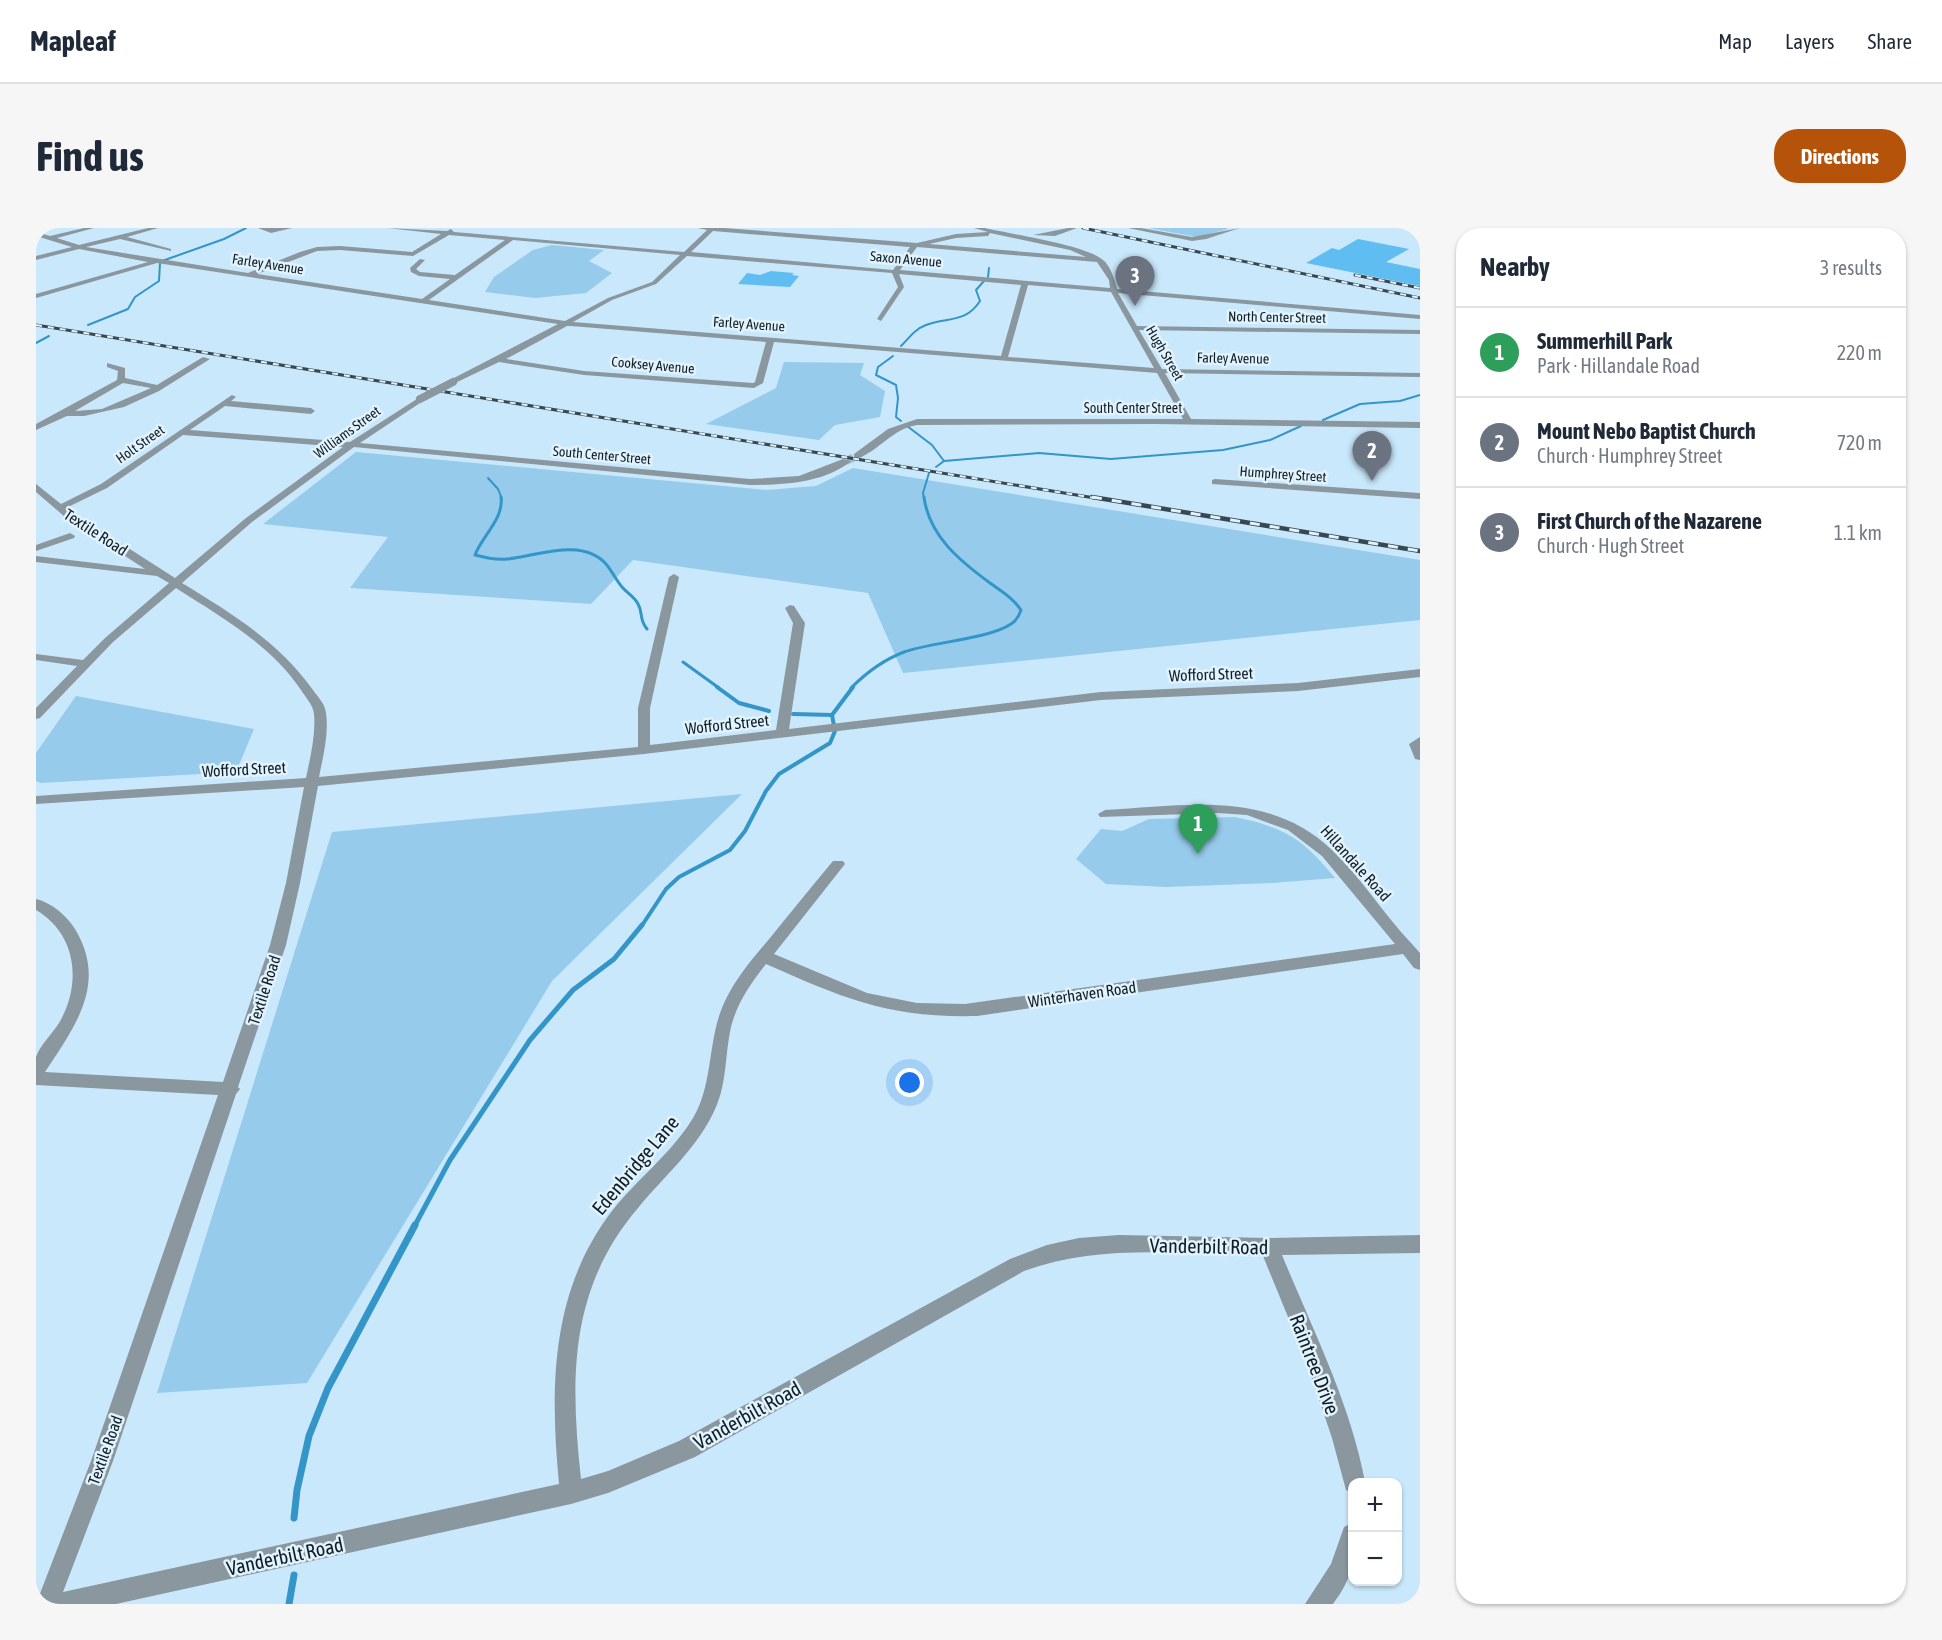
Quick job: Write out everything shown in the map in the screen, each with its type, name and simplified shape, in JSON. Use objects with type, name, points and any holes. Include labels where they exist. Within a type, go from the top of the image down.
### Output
[{"type":"street","points":[[36,242],[91,228]]},
{"type":"street","points":[[36,258],[155,228]]},
{"type":"street","points":[[261,228],[271,231],[289,228]]},
{"type":"street","name":"Saxon Avenue","points":[[390,228],[1420,316]]},
{"type":"street","points":[[249,275],[317,249],[340,248],[413,254],[456,228]]},
{"type":"street","points":[[701,228],[1099,260]]},
{"type":"street","name":"Williams Street","points":[[36,715],[169,578],[263,508],[420,399],[614,297],[654,283],[712,228]]},
{"type":"street","points":[[977,228],[1072,249],[1099,260]]},
{"type":"street","points":[[858,233],[911,245],[956,236],[1046,235],[1074,228]]},
{"type":"street","points":[[1131,228],[1192,239],[1204,238],[1237,228]]},
{"type":"street","points":[[36,234],[80,248]]},
{"type":"street","points":[[121,237],[169,250]]},
{"type":"street","points":[[422,302],[513,238]]},
{"type":"street","points":[[881,319],[901,287],[895,273],[911,245]]},
{"type":"street","name":"Farley Avenue","points":[[80,248],[563,323],[1159,370],[1420,375]]},
{"type":"street","points":[[422,260],[413,268],[413,271],[419,274],[454,278]]},
{"type":"street","name":"Hugh Street","points":[[1099,260],[1112,280],[1114,290],[1134,328],[1189,422]]},
{"type":"street","points":[[36,296],[158,261]]},
{"type":"street","points":[[1004,358],[1025,282]]},
{"type":"street","name":"North Center Street","points":[[1134,328],[1420,332]]},
{"type":"street","name":"Cooksey Avenue","points":[[498,360],[584,373],[754,386],[759,383],[765,368],[771,339]]},
{"type":"street","points":[[65,414],[80,415],[107,411],[157,387],[206,359]]},
{"type":"street","points":[[110,365],[122,370],[121,380]]},
{"type":"street","points":[[36,427],[65,414],[121,380],[157,387]]},
{"type":"street","name":"Holt Street","points":[[59,508],[104,486],[232,397]]},
{"type":"street","points":[[223,403],[311,411]]},
{"type":"street","name":"South Center Street","points":[[856,456],[873,447],[892,428],[909,423],[1189,422],[1420,425]]},
{"type":"street","name":"South Center Street","points":[[181,432],[259,436],[766,483],[808,478],[846,461]]},
{"type":"street","name":"Humphrey Street","points":[[1215,482],[1420,496]]},
{"type":"street","name":"Textile Road","points":[[36,487],[59,508],[254,634],[283,661],[308,690],[320,715],[319,742],[312,782],[293,884],[278,945],[231,1089],[179,1231],[102,1461],[46,1604]]},
{"type":"street","points":[[36,548],[70,536]]},
{"type":"street","points":[[36,559],[169,578]]},
{"type":"street","points":[[644,750],[644,708],[674,577]]},
{"type":"street","points":[[782,734],[799,623],[790,608]]},
{"type":"street","points":[[36,657],[84,664]]},
{"type":"street","name":"Wofford Street","points":[[36,800],[312,782],[644,750],[1101,696],[1298,687],[1420,673]]},
{"type":"street","points":[[1420,741],[1415,744],[1420,756]]},
{"type":"street","name":"Hillandale Road","points":[[1105,814],[1218,809],[1249,811],[1279,820],[1306,835],[1327,853],[1420,964]]},
{"type":"street","name":"Edenbridge Lane","points":[[571,1493],[563,1422],[563,1361],[568,1331],[584,1277],[610,1230],[698,1125],[708,1106],[714,1087],[723,1026],[733,1001],[747,978],[838,864]]},
{"type":"street","points":[[36,904],[58,918],[67,928],[75,942],[82,974],[80,993],[72,1013],[36,1071]]},
{"type":"street","name":"Winterhaven Road","points":[[765,957],[850,994],[912,1009],[945,1011],[977,1010],[1407,948]]},
{"type":"street","points":[[36,1078],[231,1089]]},
{"type":"street","name":"Vanderbilt Road","points":[[62,1604],[571,1493],[608,1482],[687,1449],[1017,1265],[1047,1254],[1079,1247],[1119,1244],[1269,1247],[1420,1244]]},
{"type":"street","name":"Raintree Drive","points":[[1269,1247],[1316,1361],[1343,1438],[1353,1478]]},
{"type":"street","points":[[1317,1604],[1342,1569],[1348,1550]]},
{"type":"shaded area","points":[[1148,228],[1226,228],[1228,229],[1197,237]]},
{"type":"shaded area","points":[[552,245],[604,250],[589,261],[612,273],[586,293],[535,298],[485,292],[494,277],[533,250]]},
{"type":"shaded area","points":[[784,362],[864,363],[860,375],[885,391],[880,417],[835,425],[819,440],[706,424],[776,388]]},
{"type":"shaded area","points":[[356,452],[766,490],[816,486],[853,468],[1420,560],[1420,620],[903,673],[868,593],[633,560],[591,604],[350,588],[388,537],[263,524]]},
{"type":"shaded area","points":[[76,696],[254,729],[236,772],[41,783],[36,781],[36,753]]},
{"type":"shaded area","points":[[742,794],[552,981],[307,1383],[157,1393],[332,832]]},
{"type":"shaded area","points":[[1235,817],[1268,826],[1292,837],[1313,853],[1335,878],[1166,887],[1106,884],[1076,859],[1101,829],[1122,831],[1149,819]]},
{"type":"building","points":[[1358,239],[1409,249],[1386,262],[1420,269],[1420,286],[1306,263],[1332,248],[1339,250]]},
{"type":"building","points":[[771,271],[794,273],[792,275],[799,276],[790,287],[738,284],[747,273],[760,275]]},
{"type":"waterway","points":[[162,261],[224,239],[246,228]]},
{"type":"waterway","points":[[88,325],[128,309],[135,297],[159,281],[160,263]]},
{"type":"waterway","points":[[988,277],[989,268]]},
{"type":"waterway","points":[[901,346],[922,327],[969,313],[980,301],[976,290],[984,281]]},
{"type":"waterway","points":[[36,343],[49,336]]},
{"type":"waterway","points":[[893,356],[878,367],[876,375],[896,385],[898,398],[896,417],[901,421]]},
{"type":"waterway","points":[[1323,420],[1360,404],[1400,401],[1420,395]]},
{"type":"waterway","points":[[907,426],[932,445],[944,461]]},
{"type":"waterway","points":[[944,461],[1039,453],[1111,459],[1223,450],[1270,440],[1301,426]]},
{"type":"waterway","points":[[936,467],[944,461]]},
{"type":"waterway","points":[[924,499],[923,493],[929,473]]},
{"type":"waterway","points":[[488,478],[498,489],[502,499]]},
{"type":"waterway","points":[[501,497],[496,520],[475,555],[503,559],[559,550],[585,551],[606,564],[622,587],[637,602],[647,629]]},
{"type":"waterway","points":[[851,688],[875,667],[896,655],[1001,629],[1011,624],[1021,610],[1011,598],[968,566],[939,536],[932,524],[924,497]]},
{"type":"waterway","points":[[683,662],[719,688]]},
{"type":"waterway","points":[[717,687],[739,703],[769,711]]},
{"type":"waterway","points":[[832,715],[853,687]]},
{"type":"waterway","points":[[793,714],[832,715]]},
{"type":"waterway","points":[[641,927],[666,889],[679,877],[730,850],[745,831],[766,791],[779,774],[830,743],[835,731],[832,715]]},
{"type":"waterway","points":[[414,1227],[450,1160],[530,1040],[573,990],[614,959],[642,925]]},
{"type":"waterway","points":[[294,1518],[297,1490],[309,1436],[328,1388],[415,1225]]},
{"type":"waterway","points":[[289,1604],[294,1575]]},
{"type":"tunnel","points":[[846,461],[857,456]]},
{"type":"railway","points":[[1083,228],[1420,298]]},
{"type":"railway","points":[[1355,275],[1420,288]]},
{"type":"railway","points":[[36,325],[1101,499]]},
{"type":"railway","points":[[1092,497],[1420,551]]},
{"type":"place","name":"First Church of the Nazarene","points":[[1135,306]]},
{"type":"place","name":"Mount Nebo Baptist Church","points":[[1372,481]]},
{"type":"place","name":"Summerhill Park","points":[[1198,854]]}]
